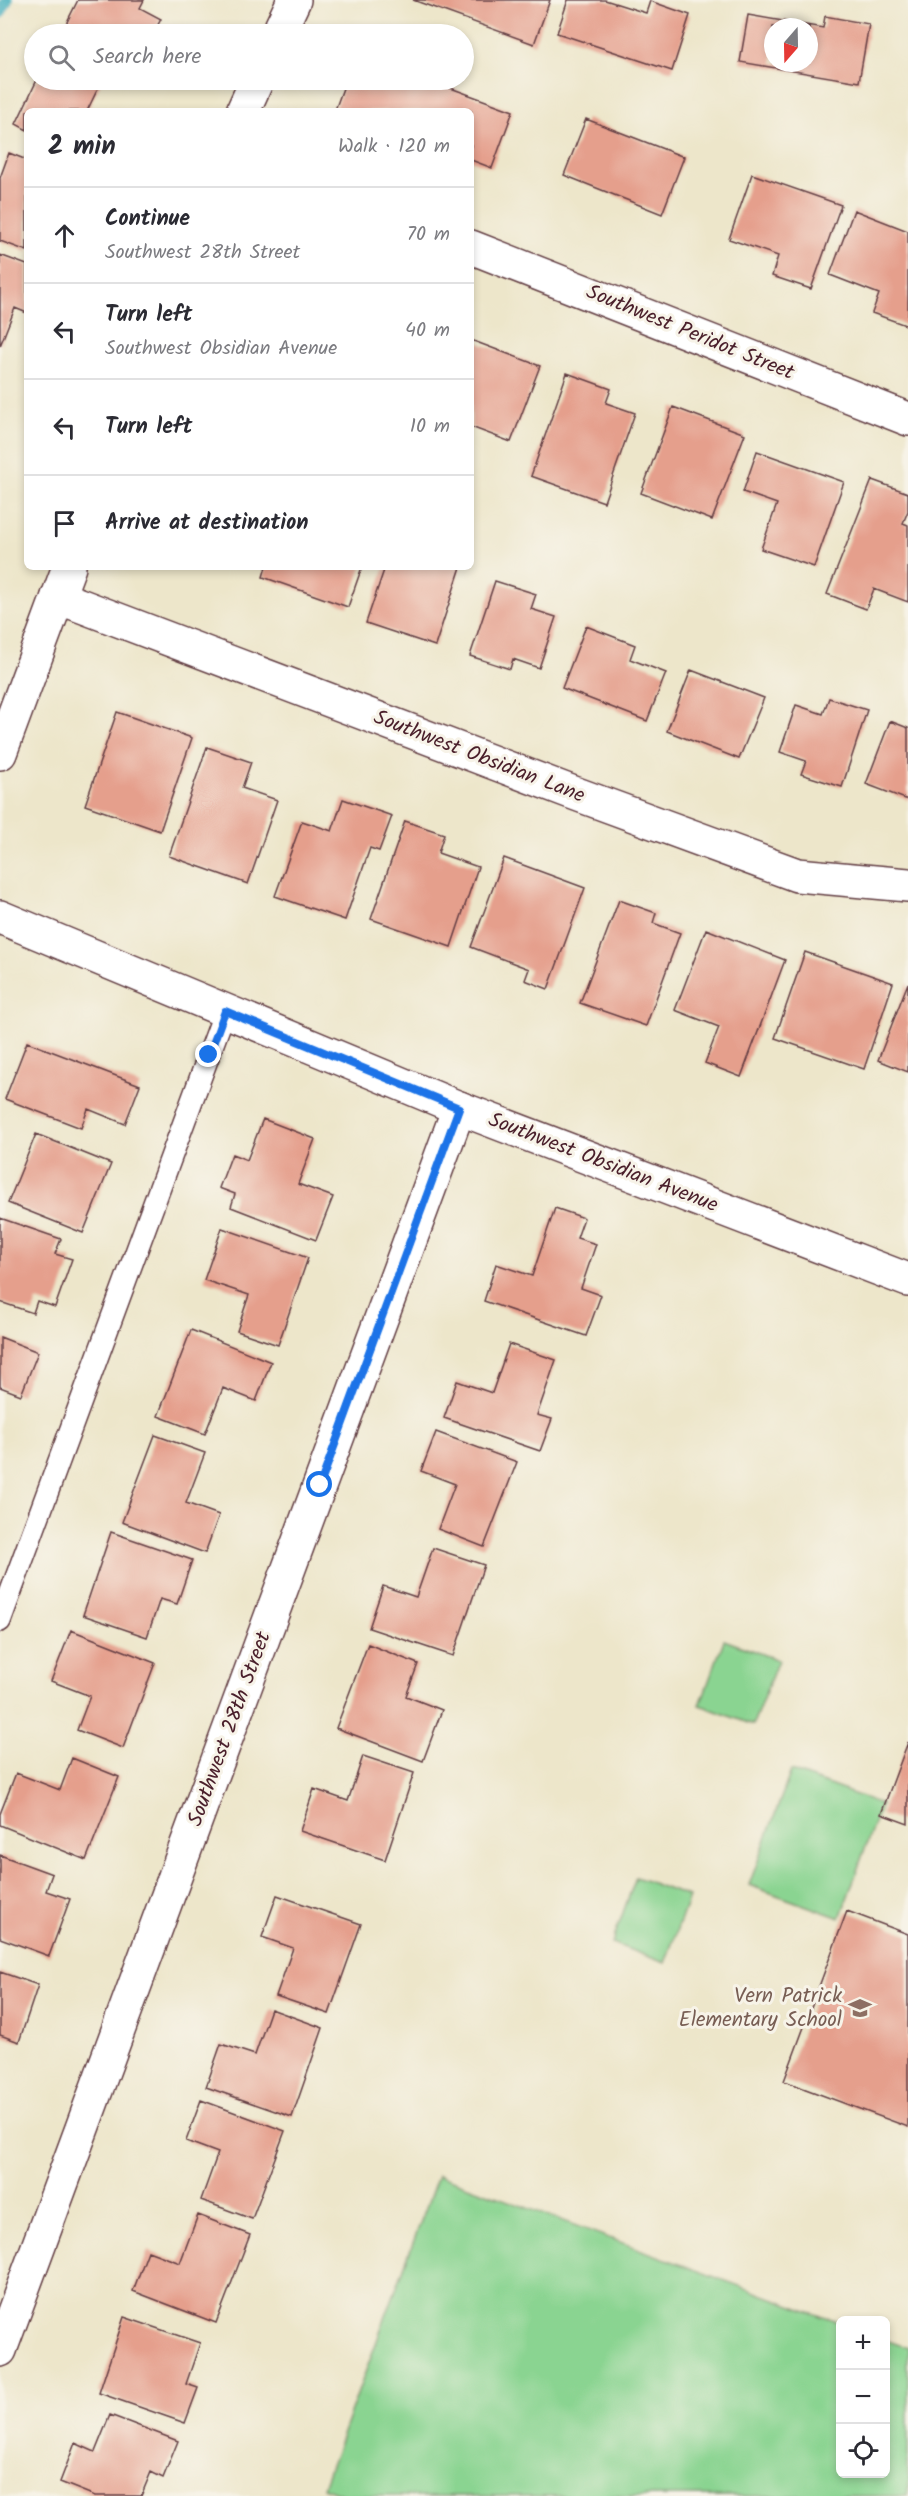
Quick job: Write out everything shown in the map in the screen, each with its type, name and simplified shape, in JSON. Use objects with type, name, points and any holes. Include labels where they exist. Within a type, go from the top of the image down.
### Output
[{"type":"street","points":[[283,24],[294,0]]},
{"type":"street","points":[[244,108],[252,90]]},
{"type":"street","name":"Southwest Peridot Street","points":[[474,248],[908,419]]},
{"type":"street","points":[[0,753],[68,570]]},
{"type":"street","name":"Southwest Obsidian Lane","points":[[58,597],[571,792],[797,875],[908,885]]},
{"type":"street","name":"Southwest Obsidian Avenue","points":[[0,917],[459,1108],[908,1280]]},
{"type":"street","name":"Southwest 28th Street","points":[[0,2350],[459,1108]]},
{"type":"lane","points":[[0,1621],[225,1011]]},
{"type":"green space","points":[[724,1640],[778,1660],[753,1725],[700,1705]]},
{"type":"green space","points":[[791,1771],[881,1804],[840,1918],[749,1885]]},
{"type":"green space","points":[[636,1877],[689,1897],[665,1963],[612,1943]]},
{"type":"green space","points":[[438,2175],[836,2322],[836,2478],[890,2478],[890,2341],[908,2348],[908,2496],[347,2496],[323,2487]]},
{"type":"building","points":[[78,0],[144,0],[140,8],[161,19],[158,24],[66,24]]},
{"type":"building","points":[[413,0],[550,0],[534,44]]},
{"type":"building","points":[[568,0],[605,0],[646,13],[650,1],[690,15],[672,71],[557,33]]},
{"type":"building","points":[[748,15],[765,18],[764,66],[740,62]]},
{"type":"building","points":[[825,16],[869,24],[859,82],[800,72],[818,72],[818,27],[823,28]]},
{"type":"building","points":[[32,90],[97,90],[88,108],[24,108],[24,128],[16,124]]},
{"type":"building","points":[[342,90],[456,90],[513,111],[492,168],[474,161],[474,108],[336,108]]},
{"type":"building","points":[[586,119],[684,157],[662,214],[564,175]]},
{"type":"building","points":[[9,153],[24,159],[24,250],[0,241],[0,178]]},
{"type":"building","points":[[752,174],[841,205],[811,289],[772,276],[778,256],[729,239]]},
{"type":"building","points":[[854,210],[908,231],[908,326],[872,313],[879,294],[830,275]]},
{"type":"building","points":[[0,255],[24,264],[24,312],[15,308],[0,346]]},
{"type":"building","points":[[474,341],[540,366],[511,442],[474,428]]},
{"type":"building","points":[[567,373],[611,389],[606,403],[635,413],[604,502],[531,476]]},
{"type":"building","points":[[673,407],[745,434],[712,520],[641,493]]},
{"type":"building","points":[[757,451],[844,482],[814,567],[761,549],[777,504],[743,492]]},
{"type":"building","points":[[872,480],[908,493],[908,511],[903,523],[908,525],[908,602],[874,589],[866,609],[827,594]]},
{"type":"building","points":[[265,570],[361,570],[348,607],[263,577]]},
{"type":"building","points":[[384,570],[460,570],[435,646],[366,623]]},
{"type":"building","points":[[495,581],[536,594],[531,609],[556,617],[539,668],[513,659],[510,669],[470,656]]},
{"type":"building","points":[[586,626],[635,645],[630,659],[666,673],[647,721],[562,688]]},
{"type":"building","points":[[691,670],[764,698],[739,759],[667,731]]},
{"type":"building","points":[[829,698],[867,710],[842,787],[801,774],[806,761],[780,752],[796,705],[823,714]]},
{"type":"building","points":[[117,712],[192,738],[160,831],[85,805]]},
{"type":"building","points":[[890,721],[908,728],[908,800],[866,784]]},
{"type":"building","points":[[207,747],[251,762],[242,788],[277,800],[248,884],[169,856]]},
{"type":"building","points":[[343,799],[392,816],[379,851],[370,848],[345,920],[275,896],[302,821],[332,831]]},
{"type":"building","points":[[405,821],[444,834],[438,853],[478,867],[451,947],[371,919]]},
{"type":"building","points":[[504,858],[585,888],[548,989],[525,980],[529,969],[471,947]]},
{"type":"building","points":[[619,900],[656,913],[653,923],[680,933],[646,1026],[580,1003]]},
{"type":"building","points":[[706,929],[785,960],[741,1077],[705,1063],[719,1027],[675,1010]]},
{"type":"building","points":[[805,952],[893,983],[864,1069],[775,1038]]},
{"type":"building","points":[[908,983],[908,1072],[878,1060]]},
{"type":"building","points":[[27,1042],[140,1085],[125,1124],[88,1109],[81,1128],[5,1099]]},
{"type":"building","points":[[263,1119],[315,1139],[298,1184],[333,1197],[316,1240],[231,1207],[235,1194],[219,1188],[232,1154],[247,1160]]},
{"type":"building","points":[[36,1134],[111,1164],[83,1233],[8,1203]]},
{"type":"building","points":[[555,1208],[584,1218],[577,1238],[596,1244],[581,1288],[601,1295],[586,1336],[484,1301],[496,1264],[532,1276]]},
{"type":"building","points":[[0,1218],[61,1239],[55,1254],[72,1259],[55,1307],[37,1301],[33,1313],[0,1302]]},
{"type":"building","points":[[222,1228],[308,1258],[278,1345],[237,1331],[249,1295],[204,1280]]},
{"type":"building","points":[[191,1330],[271,1362],[256,1401],[223,1388],[205,1434],[158,1416]]},
{"type":"building","points":[[0,1337],[38,1352],[21,1395],[0,1387]]},
{"type":"building","points":[[509,1344],[556,1360],[537,1415],[552,1419],[540,1451],[444,1418],[457,1381],[492,1393]]},
{"type":"building","points":[[436,1432],[517,1462],[484,1547],[438,1529],[455,1484],[421,1471]]},
{"type":"building","points":[[155,1435],[205,1453],[186,1503],[219,1515],[205,1553],[122,1522]]},
{"type":"building","points":[[111,1532],[192,1560],[177,1604],[160,1599],[147,1637],[83,1615]]},
{"type":"building","points":[[433,1548],[484,1565],[453,1656],[369,1628],[383,1586],[416,1597]]},
{"type":"building","points":[[71,1630],[155,1663],[123,1748],[77,1730],[90,1696],[51,1681]]},
{"type":"building","points":[[368,1644],[418,1664],[406,1696],[442,1710],[423,1761],[336,1728]]},
{"type":"building","points":[[908,1742],[908,1824],[881,1814]]},
{"type":"building","points":[[363,1756],[414,1773],[385,1860],[300,1831],[314,1789],[348,1801]]},
{"type":"building","points":[[72,1758],[119,1777],[86,1860],[0,1825],[0,1814],[16,1773],[60,1790]]},
{"type":"building","points":[[0,1855],[52,1874],[46,1891],[70,1899],[49,1956],[0,1938]]},
{"type":"building","points":[[277,1895],[361,1924],[329,2014],[276,1996],[293,1948],[262,1937]]},
{"type":"building","name":"Vern Patrick Elementary School","points":[[847,1911],[908,1934],[908,2127],[784,2081]]},
{"type":"building","points":[[0,1972],[38,1985],[19,2042],[0,2035]]},
{"type":"building","points":[[271,2009],[323,2028],[292,2117],[206,2087],[221,2044],[255,2055]]},
{"type":"building","points":[[201,2100],[285,2131],[252,2219],[201,2200],[218,2153],[186,2141]]},
{"type":"building","points":[[198,2215],[250,2235],[216,2323],[133,2291],[148,2251],[180,2263]]},
{"type":"building","points":[[124,2317],[200,2343],[186,2384],[198,2388],[185,2423],[99,2393]]},
{"type":"building","points":[[110,2415],[178,2441],[163,2478],[151,2472],[141,2496],[95,2496],[60,2482],[75,2443],[95,2452]]},
{"type":"waterway","points":[[0,13],[7,0]]},
{"type":"place","name":"Vern Patrick Elementary School","points":[[860,2008]]},
{"type":"route","points":[[209,1055],[225,1011],[459,1108],[320,1485]]}]
